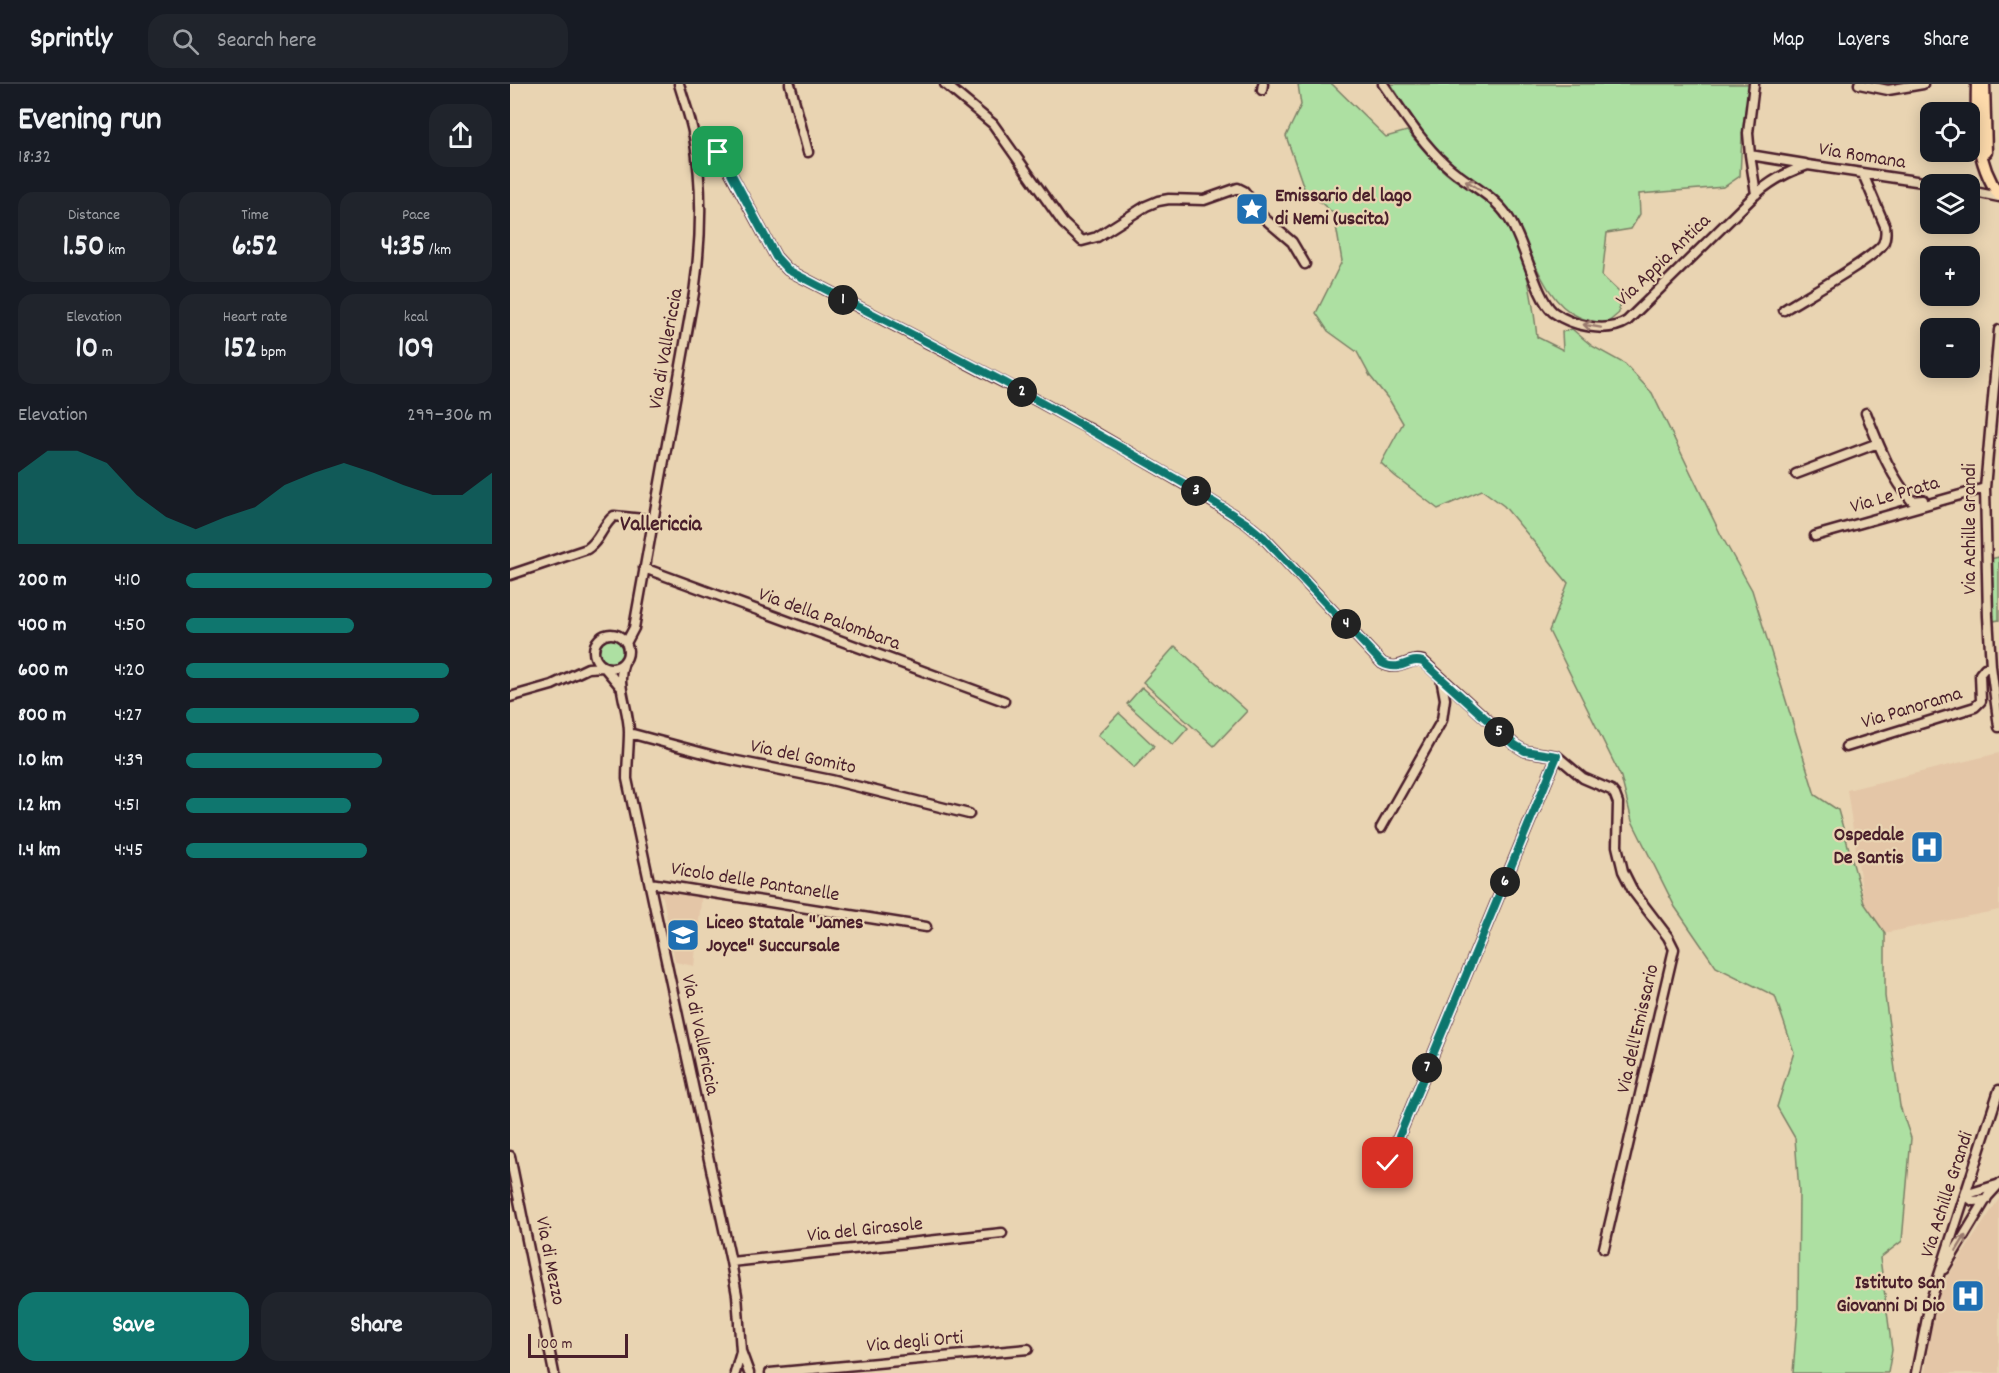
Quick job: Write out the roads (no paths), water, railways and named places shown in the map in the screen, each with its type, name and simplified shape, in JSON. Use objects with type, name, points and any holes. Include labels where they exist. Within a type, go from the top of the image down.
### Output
[{"type":"main road","points":[[1977,84],[1980,158],[1999,196]]},
{"type":"main road","points":[[1984,84],[1986,150],[1990,166],[1999,183]]},
{"type":"street","name":"Via di Vallericcia","points":[[679,84],[693,134],[698,181],[696,280],[635,620],[626,643],[628,652],[620,673],[629,733],[627,779],[702,1137],[731,1262],[737,1295],[741,1351],[750,1373]]},
{"type":"street","points":[[790,84],[808,152]]},
{"type":"street","points":[[945,84],[993,124],[1063,223],[1080,240],[1087,241],[1097,237],[1158,201],[1206,200],[1237,188],[1244,191],[1262,215],[1292,242],[1305,264]]},
{"type":"street","name":"Via Appia Antica","points":[[1383,84],[1412,126],[1440,159],[1456,174],[1487,195],[1502,210],[1515,229],[1547,306],[1573,322],[1605,327],[1616,326],[1627,321],[1756,194]]},
{"type":"street","points":[[1754,84],[1748,133],[1756,194]]},
{"type":"street","points":[[1859,84],[1888,90],[1923,84]]},
{"type":"street","points":[[693,134],[713,147],[722,158],[776,257],[788,270],[1004,382],[1190,487],[1246,523],[1263,537],[1382,663],[1395,668],[1414,661],[1421,661],[1517,747],[1529,752],[1557,756],[1388,1163]]},
{"type":"street","points":[[1750,155],[1808,165]]},
{"type":"street","name":"Via Romana","points":[[1756,194],[1777,178],[1808,165],[1920,182]]},
{"type":"street","points":[[1785,310],[1868,258],[1883,244],[1886,235],[1885,226],[1863,174]]},
{"type":"street","points":[[1980,193],[1999,196]]},
{"type":"street","name":"Via Achille Grandi","points":[[1999,330],[1985,485],[1991,666],[1997,693],[1999,727]]},
{"type":"street","name":"Via Le Prata","points":[[1866,413],[1878,443],[1900,484],[1914,501],[1985,485]]},
{"type":"street","points":[[1796,474],[1878,443]]},
{"type":"street","name":"Via Le Prata","points":[[1815,536],[1985,485]]},
{"type":"street","points":[[510,575],[590,547],[614,516],[653,520]]},
{"type":"street","name":"Via della Palombara","points":[[644,568],[1004,701]]},
{"type":"street","points":[[582,670],[587,665],[596,642],[604,636],[617,635],[628,630],[635,620]]},
{"type":"street","points":[[617,635],[626,643]]},
{"type":"street","points":[[594,649],[596,660],[612,675],[622,689]]},
{"type":"street","points":[[510,698],[552,685],[593,666],[614,668],[624,662]]},
{"type":"street","name":"Via Panorama","points":[[1846,747],[1975,707],[1981,701],[1980,674],[1985,668],[1991,666]]},
{"type":"street","points":[[1381,828],[1442,720],[1445,699],[1441,677]]},
{"type":"street","name":"Via del Gomito","points":[[629,733],[722,758],[831,780],[969,814]]},
{"type":"street","name":"Via dell'Emissario","points":[[1557,756],[1583,778],[1611,790],[1615,795],[1617,846],[1623,871],[1636,895],[1668,937],[1674,949],[1605,1248]]},
{"type":"street","name":"Vicolo delle Pantanelle","points":[[650,883],[926,927]]},
{"type":"street","name":"Via Achille Grandi","points":[[1939,1276],[1999,1090]]},
{"type":"street","name":"Via di Mezzo","points":[[510,1156],[554,1373]]},
{"type":"street","points":[[1971,1176],[1977,1186],[1987,1189]]},
{"type":"street","points":[[1965,1195],[1998,1184]]},
{"type":"street","points":[[1916,1373],[1930,1303],[1939,1276],[1998,1184]]},
{"type":"street","points":[[1965,1195],[1973,1201],[1986,1200]]},
{"type":"street","points":[[1960,1210],[1972,1223]]},
{"type":"street","name":"Via del Girasole","points":[[731,1262],[1002,1233]]},
{"type":"street","name":"Via degli Orti","points":[[770,1373],[1028,1349]]},
{"type":"street","name":"Via di Vallericcia","points":[[735,1373],[741,1351]]},
{"type":"street","points":[[741,1373],[750,1373]]},
{"type":"place","name":"Emissario del lago di Nemi (uscita)","points":[[1252,209]]},
{"type":"place","name":"Ospedale De Santis","points":[[1927,847]]},
{"type":"place","name":"Liceo Statale \"James Joyce\" Succursale","points":[[683,935]]},
{"type":"place","name":"Istituto San Giovanni Di Dio","points":[[1968,1296]]},
{"type":"district","name":"Vallericcia","points":[[661,526]]}]
